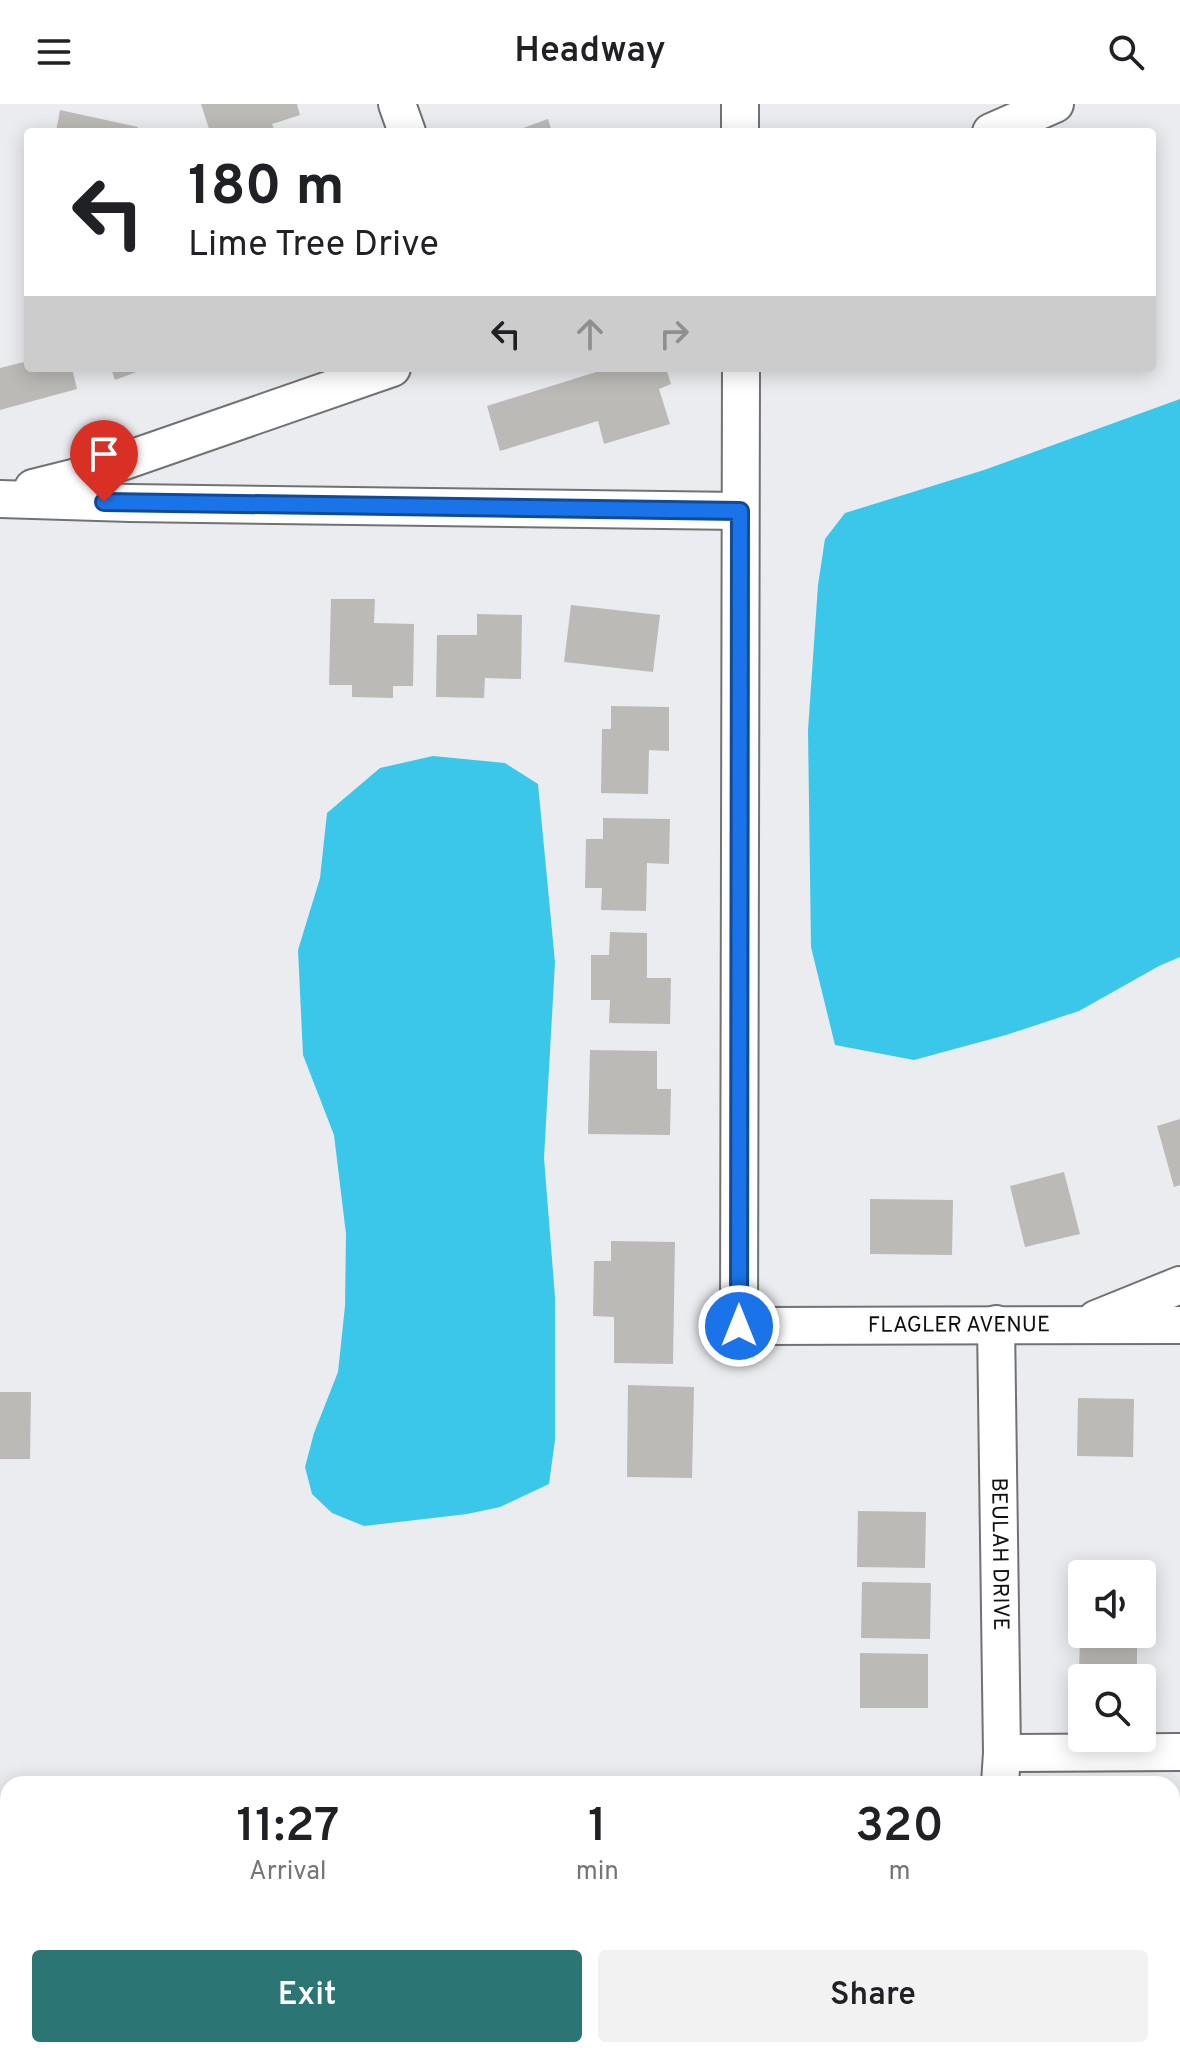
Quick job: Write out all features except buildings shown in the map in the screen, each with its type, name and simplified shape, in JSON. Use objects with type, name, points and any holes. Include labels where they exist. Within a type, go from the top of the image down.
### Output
[{"type":"street","points":[[397,104],[406,128]]},
{"type":"street","points":[[740,104],[740,128]]},
{"type":"street","points":[[1000,128],[1055,104]]},
{"type":"street","points":[[0,498],[81,476],[380,372]]},
{"type":"street","points":[[0,498],[130,503],[740,511],[741,372]]},
{"type":"street","name":"FLAGLER AVENUE","points":[[740,511],[739,1326],[1180,1325]]},
{"type":"street","points":[[1078,1326],[1180,1285]]},
{"type":"street","name":"BEULAH DRIVE","points":[[996,1324],[1001,1768]]},
{"type":"street","points":[[1001,1768],[1180,1752]]},
{"type":"water","points":[[1180,399],[1180,957],[1079,1011],[914,1060],[835,1045],[811,947],[808,730],[818,585],[825,539],[845,513],[984,470]]},
{"type":"water","points":[[433,756],[505,763],[538,784],[555,962],[544,1158],[555,1297],[555,1440],[549,1484],[500,1507],[364,1526],[332,1513],[312,1494],[305,1467],[314,1433],[338,1372],[345,1306],[346,1234],[334,1135],[303,1055],[298,950],[320,878],[327,813],[380,768]]},
{"type":"route","points":[[104,502],[740,511],[739,1326]]}]
